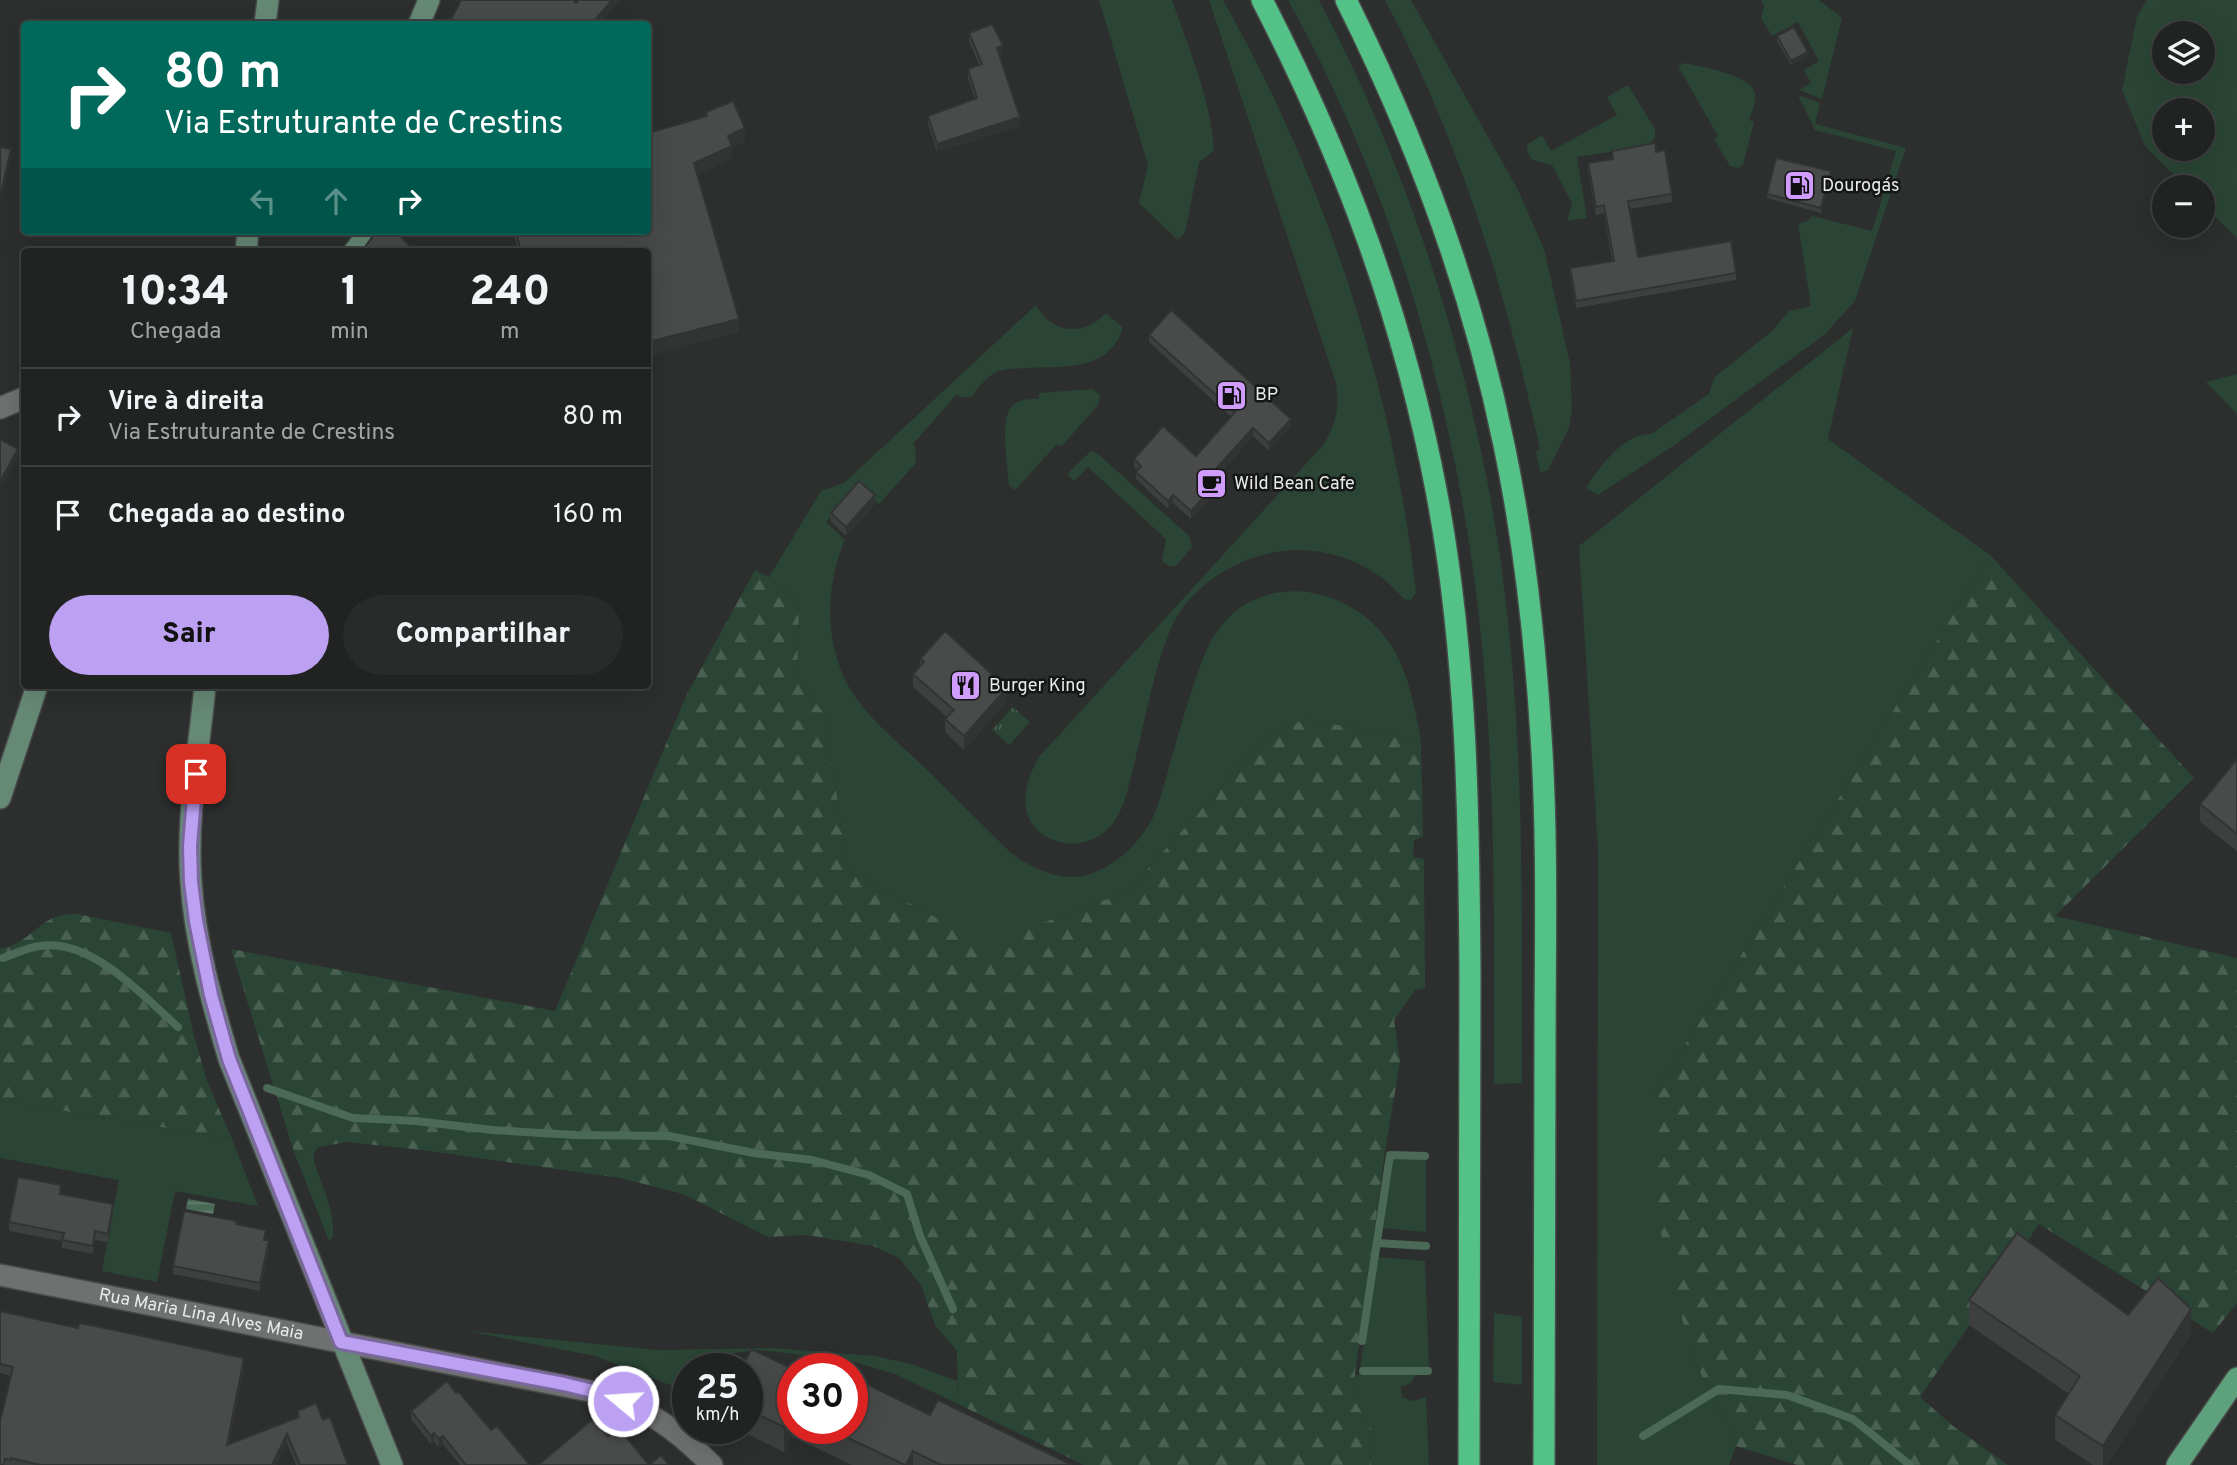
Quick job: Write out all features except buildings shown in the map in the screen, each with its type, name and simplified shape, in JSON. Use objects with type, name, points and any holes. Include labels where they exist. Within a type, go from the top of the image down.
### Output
[{"type":"highway","points":[[1262,0],[1331,142],[1378,263],[1420,414],[1450,575],[1460,668],[1469,878],[1469,1465]]},
{"type":"highway","points":[[1346,0],[1410,139],[1449,240],[1465,292],[1504,446],[1528,593],[1541,736],[1544,850],[1544,1465]]},
{"type":"main road","points":[[265,21],[268,0]]},
{"type":"main road","points":[[420,21],[429,0]]},
{"type":"main road","points":[[0,798],[36,689]]},
{"type":"main road","points":[[205,689],[190,846],[193,906],[211,995],[229,1059],[392,1465]]},
{"type":"main road","points":[[2177,1465],[2237,1378]]},
{"type":"street","points":[[0,408],[21,399]]},
{"type":"street","name":"Rua Maria Lina Alves Maia","points":[[0,1275],[605,1394],[641,1408],[664,1423],[712,1465]]},
{"type":"green space","points":[[1099,0],[1172,0],[1198,74],[1212,130],[1214,150],[1199,162],[1185,232],[1178,240],[1139,203],[1148,165]]},
{"type":"green space","points":[[1209,0],[1223,0],[1260,69],[1323,212],[1349,286],[1372,361],[1390,438],[1416,592],[1411,600],[1404,599],[1382,578],[1356,562],[1327,553],[1297,550],[1260,556],[1243,562],[1210,581],[1184,607],[1167,638],[1127,793],[1119,814],[1105,832],[1091,840],[1068,844],[1046,836],[1035,828],[1029,818],[1026,807],[1028,782],[1039,757],[1324,444],[1336,415],[1336,383]]},
{"type":"green space","points":[[1288,0],[1319,0],[1374,115],[1421,234],[1474,417],[1500,554],[1515,705],[1521,856],[1522,1083],[1494,1084],[1492,823],[1486,692],[1472,562],[1445,416],[1406,273],[1381,202],[1353,133]]},
{"type":"green space","points":[[1385,0],[1411,0],[1518,190],[1544,249],[1570,363],[1572,409],[1569,428],[1548,470],[1540,472],[1536,451],[1540,449],[1527,391],[1478,219],[1436,108]]},
{"type":"green space","points":[[1761,0],[1819,0],[1842,18],[1822,99],[1799,90],[1811,83],[1804,70],[1819,61],[1798,22],[1772,36],[1761,18],[1764,6]]},
{"type":"green space","points":[[2147,0],[2237,0],[2237,238],[2215,217],[2215,175],[2174,175],[2160,161],[2215,161],[2215,98],[2152,98],[2152,153],[2145,146],[2122,90],[2137,16]]},
{"type":"green space","points":[[1684,63],[1735,76],[1751,86],[1755,93],[1755,103],[1749,120],[1754,122],[1743,164],[1739,168],[1730,166],[1714,139],[1718,136],[1678,66]]},
{"type":"green space","points":[[1628,85],[1655,129],[1655,138],[1647,146],[1577,157],[1587,218],[1567,221],[1572,203],[1552,165],[1532,160],[1527,151],[1528,144],[1542,135],[1551,151],[1617,115],[1607,97]]},
{"type":"green space","points":[[1798,95],[1820,103],[1815,124],[1906,148],[1855,301],[1824,335],[1673,446],[1598,495],[1586,488],[1598,470],[1622,445],[1641,435],[1651,434],[1709,394],[1714,378],[1772,331],[1789,311],[1811,306],[1798,224],[1812,216],[1872,231],[1896,151],[1815,130]]},
{"type":"green space","points":[[1036,305],[1042,315],[1059,327],[1079,329],[1098,321],[1106,313],[1123,328],[1107,353],[1084,364],[1002,370],[987,379],[971,397],[960,397],[957,394],[913,444],[916,463],[879,504],[858,486],[826,522],[845,540],[833,578],[830,619],[832,639],[844,678],[869,714],[1010,852],[1039,869],[1071,877],[1093,873],[1110,864],[1126,852],[1146,829],[1159,803],[1189,699],[1209,644],[1220,627],[1238,609],[1259,597],[1282,592],[1306,592],[1330,597],[1372,622],[1395,652],[1406,676],[1421,741],[1306,719],[1269,734],[1127,892],[985,945],[849,871],[823,712],[797,681],[799,606],[769,577],[821,491],[844,483]]},
{"type":"green space","points":[[1853,328],[1828,439],[1990,555],[1654,1095],[1690,1351],[1736,1446],[1729,1465],[1597,1465],[1598,849],[1579,546]]},
{"type":"green space","points":[[2237,374],[2237,414],[2206,382]]},
{"type":"green space","points":[[1093,389],[1100,395],[1098,405],[1061,447],[1057,444],[1015,490],[1009,485],[1005,444],[1006,421],[1012,406],[1028,399],[1039,399],[1039,393]]},
{"type":"green space","points":[[1091,451],[1097,453],[1189,536],[1192,547],[1177,565],[1170,567],[1162,561],[1166,539],[1088,467],[1074,481],[1067,474]]},
{"type":"green space","points":[[1990,555],[2194,778],[2055,916],[2237,958],[2237,1303],[2213,1333],[2039,1224],[1920,1397],[1953,1426],[2008,1465],[1797,1465],[1736,1446],[1690,1351],[1654,1204],[1654,1095]]},
{"type":"green space","points":[[755,570],[769,577],[799,606],[797,681],[823,712],[849,871],[985,944],[1127,892],[1269,734],[1306,719],[1421,741],[1423,837],[1414,840],[1413,857],[1424,859],[1425,988],[1415,990],[1394,1020],[1400,1061],[1352,1396],[1373,1432],[1371,1465],[1084,1465],[958,1404],[957,1351],[935,1325],[921,1285],[899,1258],[873,1246],[807,1235],[768,1237],[683,1194],[620,1178],[346,1142],[294,1152],[231,949],[555,1011],[686,696]]},
{"type":"green space","points":[[1013,707],[1030,722],[1009,745],[992,730]]},
{"type":"green space","points":[[77,914],[171,933],[207,1081],[232,1139],[0,1100],[0,948],[20,942],[52,918]]},
{"type":"green space","points":[[0,1100],[232,1139],[258,1206],[175,1191],[157,1282],[102,1271],[119,1180],[0,1158]]},
{"type":"green space","points":[[318,1147],[314,1153],[314,1162],[332,1218],[333,1237],[329,1241],[294,1152]]},
{"type":"green space","points":[[1392,1157],[1426,1159],[1426,1232],[1381,1228]]},
{"type":"green space","points":[[1378,1257],[1425,1261],[1429,1368],[1360,1368]]},
{"type":"green space","points":[[1494,1313],[1522,1317],[1522,1385],[1493,1382]]},
{"type":"green space","points":[[467,1331],[657,1350],[773,1348],[837,1353],[760,1350],[734,1353],[672,1353],[672,1386],[595,1356]]},
{"type":"green space","points":[[868,1355],[911,1364],[957,1381],[958,1404],[895,1374],[868,1366]]},
{"type":"green space","points":[[1416,1374],[1411,1383],[1401,1387],[1402,1397],[1413,1401],[1426,1397],[1429,1465],[1371,1465],[1373,1432],[1352,1396],[1355,1375]]},
{"type":"shaded area","points":[[188,1199],[215,1204],[213,1214],[186,1209]]},
{"type":"waterway","points":[[3,958],[40,946],[59,946],[79,951],[115,972],[178,1027]]},
{"type":"waterway","points":[[267,1088],[353,1118],[576,1135],[669,1136],[754,1153],[812,1160],[869,1175],[907,1194],[920,1236],[953,1309]]},
{"type":"waterway","points":[[1362,1341],[1390,1155],[1425,1156]]},
{"type":"waterway","points":[[1377,1243],[1426,1246]]},
{"type":"waterway","points":[[1363,1371],[1428,1371]]},
{"type":"waterway","points":[[1643,1436],[1719,1389],[1787,1395],[1853,1419],[1910,1465]]},
{"type":"place","name":"Dourogás","points":[[1799,186]]},
{"type":"place","name":"BP","points":[[1232,395]]},
{"type":"place","name":"Wild Bean Cafe","points":[[1211,484]]},
{"type":"place","name":"Burger King","points":[[966,686]]},
{"type":"route","points":[[196,774],[190,846],[191,882],[193,906],[211,995],[229,1059],[341,1342],[564,1384],[623,1401]]}]
